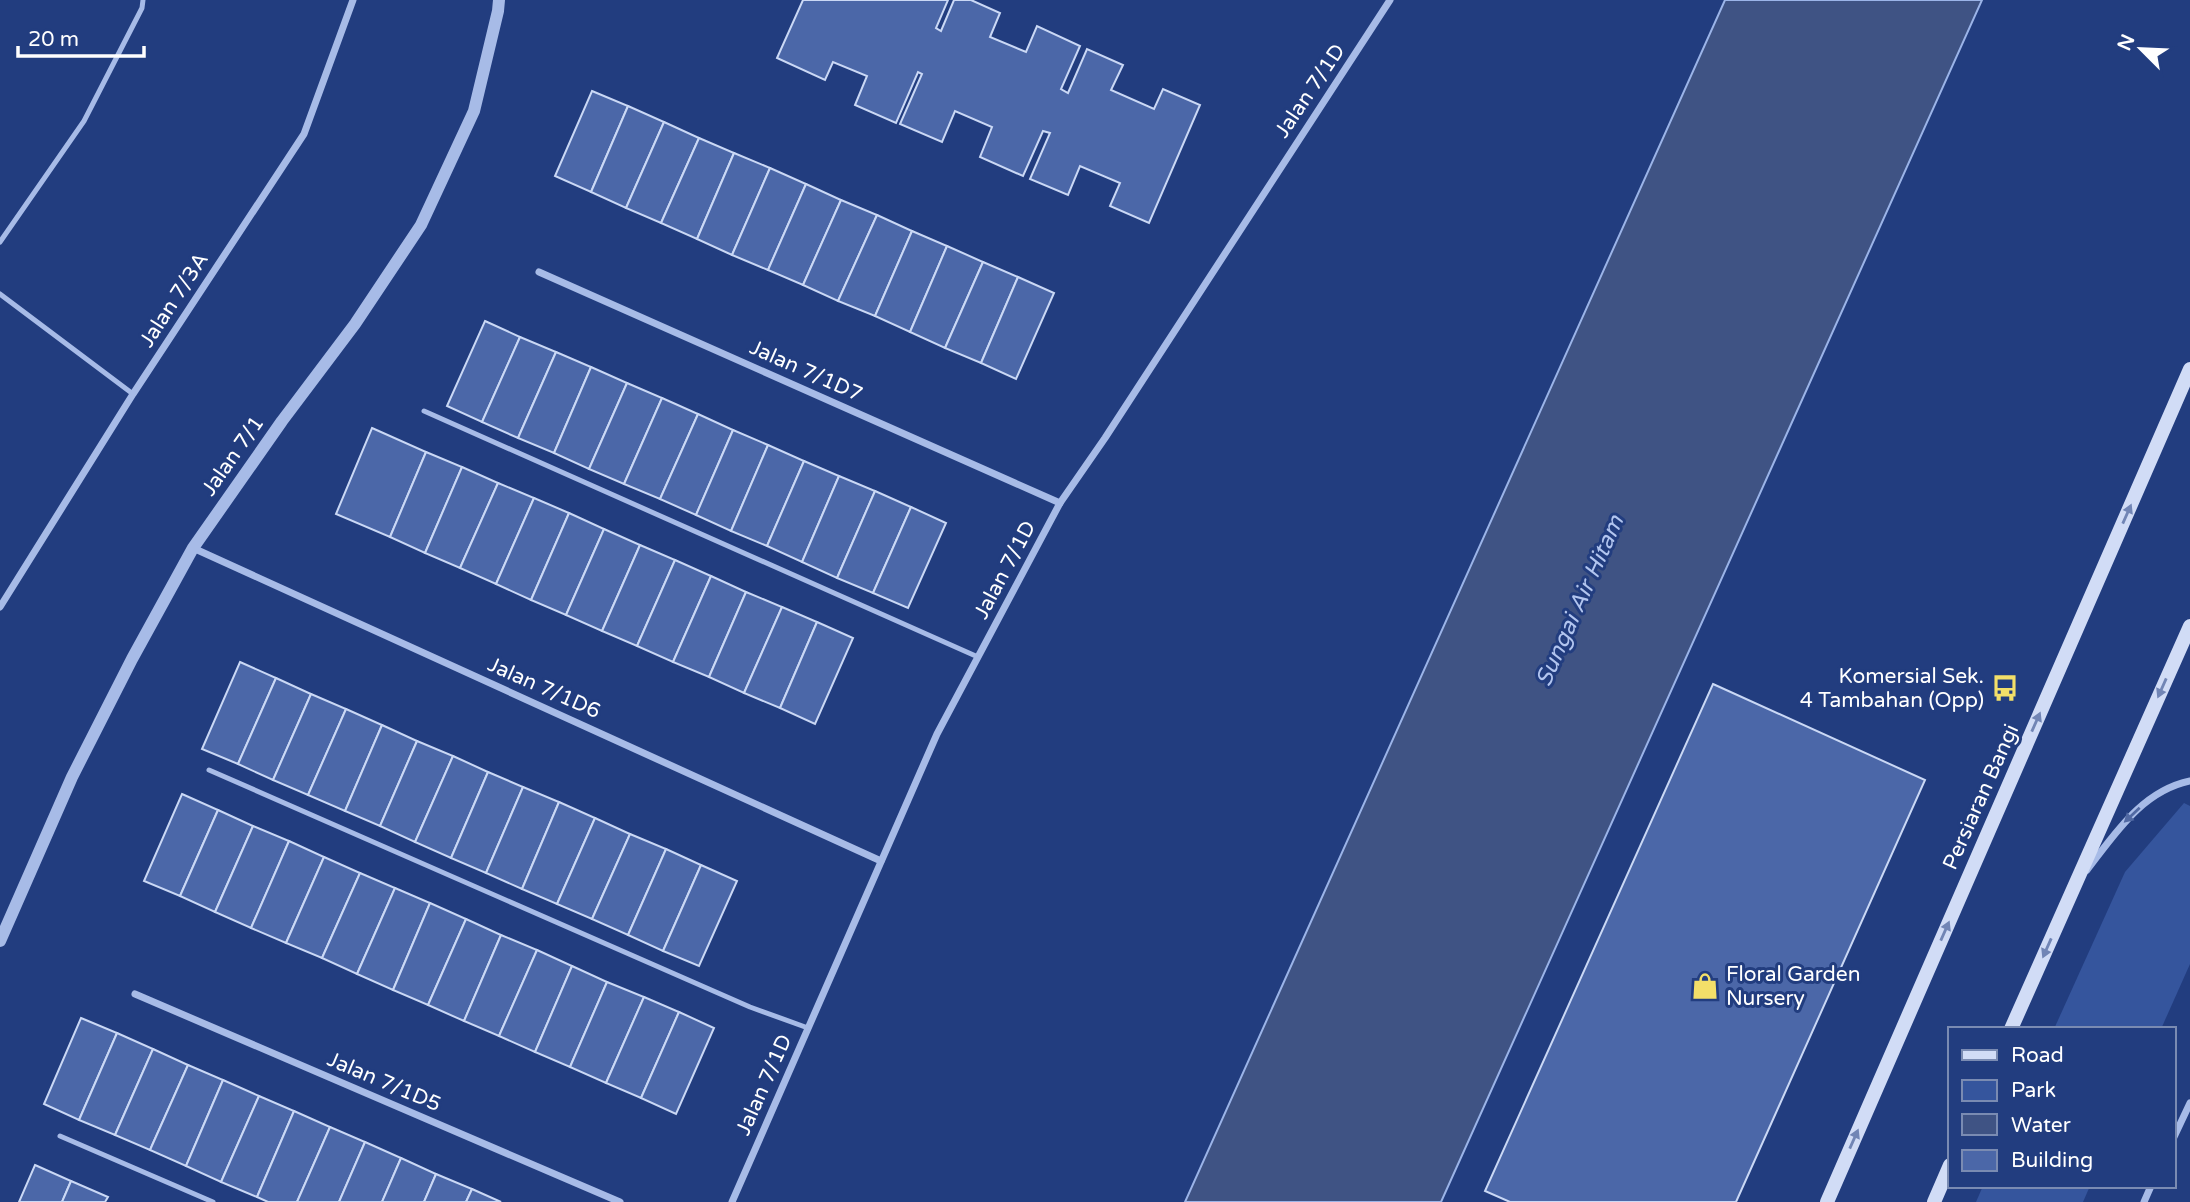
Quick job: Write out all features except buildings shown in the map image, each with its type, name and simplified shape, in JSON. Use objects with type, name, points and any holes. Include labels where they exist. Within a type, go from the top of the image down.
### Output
[{"type":"main road","name":"Persiaran Bangi","points":[[1826,1202],[2190,369]]},
{"type":"main road","points":[[2012,1027],[2190,626]]},
{"type":"main road","points":[[1934,1202],[1948,1170]]},
{"type":"street","name":"Jalan 7/3A","points":[[0,607],[133,394],[304,134],[353,0]]},
{"type":"street","name":"Jalan 7/1","points":[[0,941],[72,777],[193,548],[282,421],[355,324],[421,225],[474,111],[499,0]]},
{"type":"street","name":"Jalan 7/1D","points":[[732,1202],[937,734],[1060,503],[1390,0]]},
{"type":"street","name":"Jalan 7/1D7","points":[[539,272],[1060,503]]},
{"type":"street","name":"Jalan 7/1D6","points":[[193,548],[881,861]]},
{"type":"street","points":[[2074,886],[2130,814],[2159,794],[2190,781]]},
{"type":"street","name":"Jalan 7/1D5","points":[[135,994],[620,1202]]},
{"type":"street","points":[[2176,1133],[2190,1103]]},
{"type":"lane","points":[[0,242],[84,121],[142,8],[143,0]]},
{"type":"lane","points":[[0,294],[133,394]]},
{"type":"lane","points":[[424,411],[978,657]]},
{"type":"lane","points":[[209,769],[738,1001],[808,1028]]},
{"type":"lane","points":[[60,1136],[214,1202]]},
{"type":"green space","points":[[2184,803],[2190,806],[2190,964],[2162,1027],[2055,1027],[2125,872]]},
{"type":"green space","points":[[1982,1188],[2089,1188],[2083,1202],[1976,1202]]},
{"type":"water","name":"Sungai Air Hitam","points":[[1725,0],[1982,0],[1441,1202],[1185,1202]]},
{"type":"place","name":"Komersial Sek. 4 Tambahan (Opp)","points":[[2005,688]]},
{"type":"place","name":"Floral Garden Nursery","points":[[1705,986]]}]
